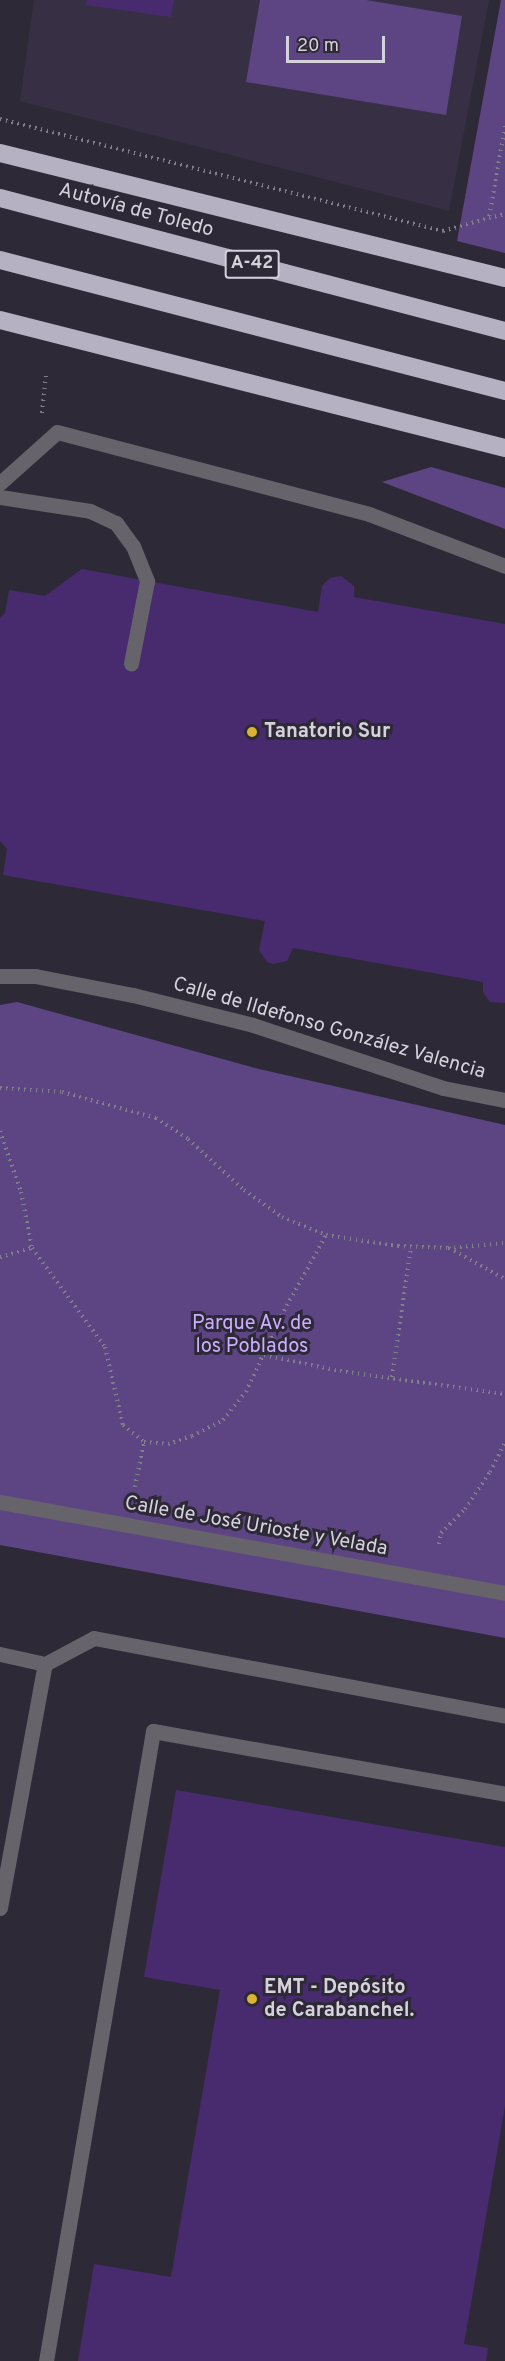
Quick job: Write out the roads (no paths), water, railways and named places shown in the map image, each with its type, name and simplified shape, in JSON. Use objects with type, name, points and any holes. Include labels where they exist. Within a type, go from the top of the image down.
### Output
[{"type":"highway","points":[[0,153],[505,279]]},
{"type":"highway","name":"Autovía de Toledo","points":[[0,198],[505,331]]},
{"type":"highway","points":[[0,260],[505,392]]},
{"type":"highway","points":[[0,320],[505,448]]},
{"type":"street","points":[[0,483],[57,432],[369,514],[505,566]]},
{"type":"street","points":[[0,497],[90,511],[116,523],[132,546],[147,581],[131,663]]},
{"type":"street","name":"Calle de Ildefonso González Valencia","points":[[0,976],[44,978],[133,995],[253,1025],[443,1088],[505,1100]]},
{"type":"street","name":"Calle de José Urioste y Velada","points":[[0,1502],[505,1593]]},
{"type":"street","points":[[0,1653],[45,1664],[94,1638],[505,1716]]},
{"type":"street","points":[[0,1908],[45,1664]]},
{"type":"street","points":[[46,2361],[153,1731],[505,1794]]},
{"type":"place","name":"Tanatorio Sur","points":[[252,732]]},
{"type":"place","name":"EMT - Depósito de Carabanchel.","points":[[252,1999]]},
{"type":"park label","name":"Parque Av. de los Poblados","points":[[252,1336]]}]
